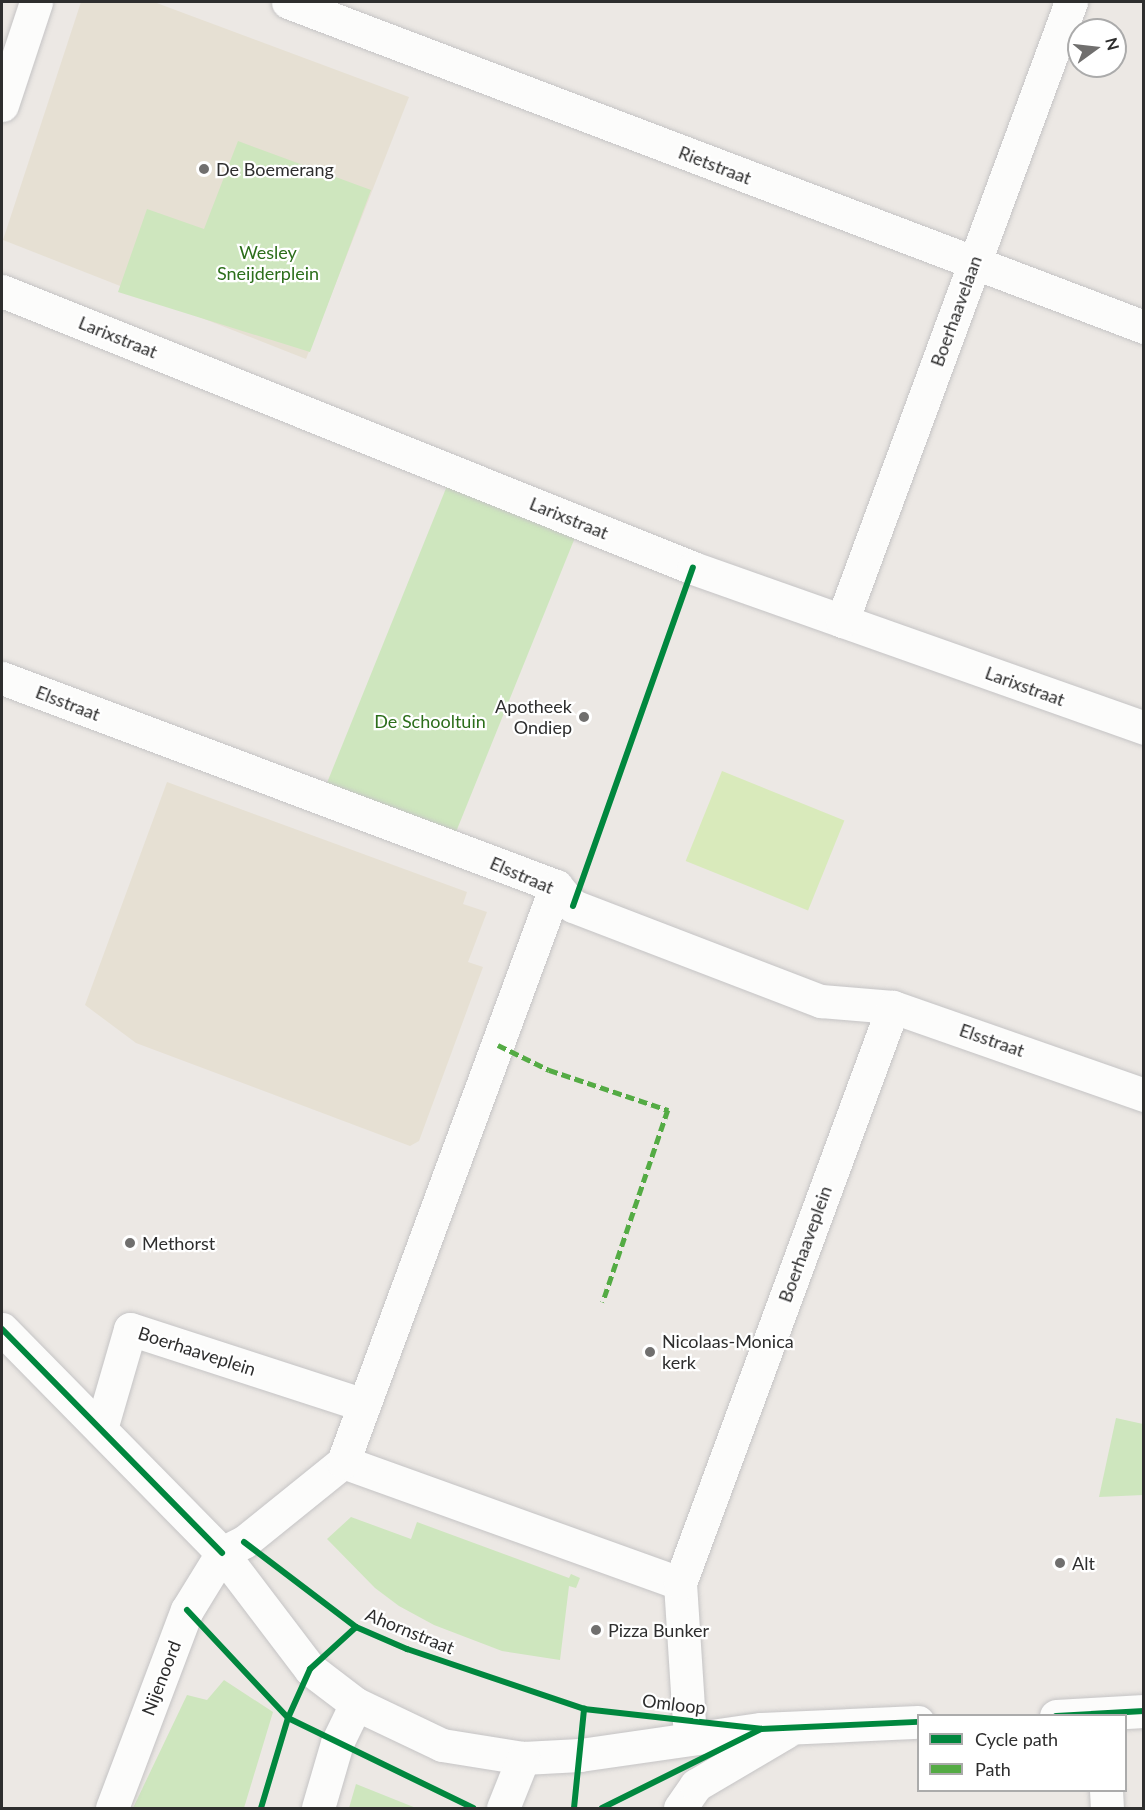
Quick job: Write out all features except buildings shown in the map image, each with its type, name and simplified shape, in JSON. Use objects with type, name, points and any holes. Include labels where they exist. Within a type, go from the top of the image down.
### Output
[{"type":"street","points":[[2,105],[36,2]]},
{"type":"street","name":"Rietstraat","points":[[288,2],[1143,327]]},
{"type":"street","name":"Boerhaavelaan","points":[[842,621],[1071,2]]},
{"type":"street","name":"Larixstraat","points":[[2,291],[693,568],[1143,728]]},
{"type":"street","name":"Elsstraat","points":[[2,678],[556,886],[573,906],[821,1001],[893,1007],[1143,1095]]},
{"type":"street","points":[[222,1553],[244,1542],[343,1462],[556,886]]},
{"type":"street","name":"Boerhaaveplein","points":[[690,1738],[680,1583],[893,1007]]},
{"type":"street","points":[[2,1329],[222,1553],[310,1669],[356,1704],[442,1745],[523,1758],[503,1809]]},
{"type":"street","name":"Boerhaaveplein","points":[[101,1429],[130,1329],[364,1405]]},
{"type":"street","points":[[343,1462],[680,1583]]},
{"type":"street","name":"Nijenoord","points":[[112,1809],[187,1610],[222,1553]]},
{"type":"street","points":[[318,1809],[337,1743],[356,1704]]},
{"type":"street","points":[[1101,1714],[1143,1711]]},
{"type":"street","name":"Omloop","points":[[523,1758],[580,1755],[690,1738],[793,1728],[917,1722]]},
{"type":"street","points":[[680,1809],[696,1785],[793,1728]]},
{"type":"street","points":[[1106,1792],[1107,1809]]},
{"type":"shaded area","name":"De Boemerang","points":[[81,2],[154,2],[409,97],[306,359],[3,240]]},
{"type":"shaded area","points":[[167,782],[467,892],[463,904],[487,912],[468,962],[483,967],[419,1141],[410,1146],[136,1043],[85,1005]]},
{"type":"green space","name":"Wesley Sneijderplein","points":[[238,141],[371,190],[310,352],[118,292],[147,209],[204,229]]},
{"type":"green space","name":"De Schooltuin","points":[[453,471],[581,523],[449,850],[321,798]]},
{"type":"green space","points":[[722,771],[844,820],[808,910],[686,861]]},
{"type":"green space","points":[[1116,1418],[1143,1424],[1143,1495],[1099,1497]]},
{"type":"green space","points":[[351,1517],[411,1539],[417,1522],[569,1578],[571,1574],[580,1578],[576,1588],[569,1586],[560,1660],[502,1651],[434,1625],[399,1606],[375,1588],[327,1539]]},
{"type":"green space","points":[[224,1680],[273,1712],[244,1808],[133,1808],[187,1695],[207,1700]]},
{"type":"green space","points":[[356,1784],[416,1808],[349,1808]]},
{"type":"marked path","points":[[498,1045],[549,1070],[668,1110],[603,1302]]},
{"type":"cycle path","points":[[573,906],[693,568]]},
{"type":"cycle path","points":[[2,1329],[222,1553]]},
{"type":"cycle path","name":"Ahornstraat","points":[[244,1542],[356,1627],[407,1649],[584,1709],[761,1729],[917,1722]]},
{"type":"cycle path","points":[[187,1610],[288,1718],[473,1808]]},
{"type":"cycle path","name":"Ahornstraat","points":[[261,1808],[288,1718],[310,1669],[356,1627]]},
{"type":"cycle path","points":[[574,1808],[584,1709]]},
{"type":"cycle path","points":[[1091,1714],[1144,1711]]},
{"type":"cycle path","points":[[602,1808],[761,1729]]},
{"type":"place","name":"De Boemerang","points":[[204,169]]},
{"type":"place","name":"Apotheek Ondiep","points":[[584,717]]},
{"type":"place","name":"Methorst","points":[[130,1243]]},
{"type":"place","name":"Nicolaas-Monica kerk","points":[[650,1352]]},
{"type":"place","name":"Alt","points":[[1060,1563]]},
{"type":"place","name":"Pizza Bunker","points":[[596,1630]]}]
